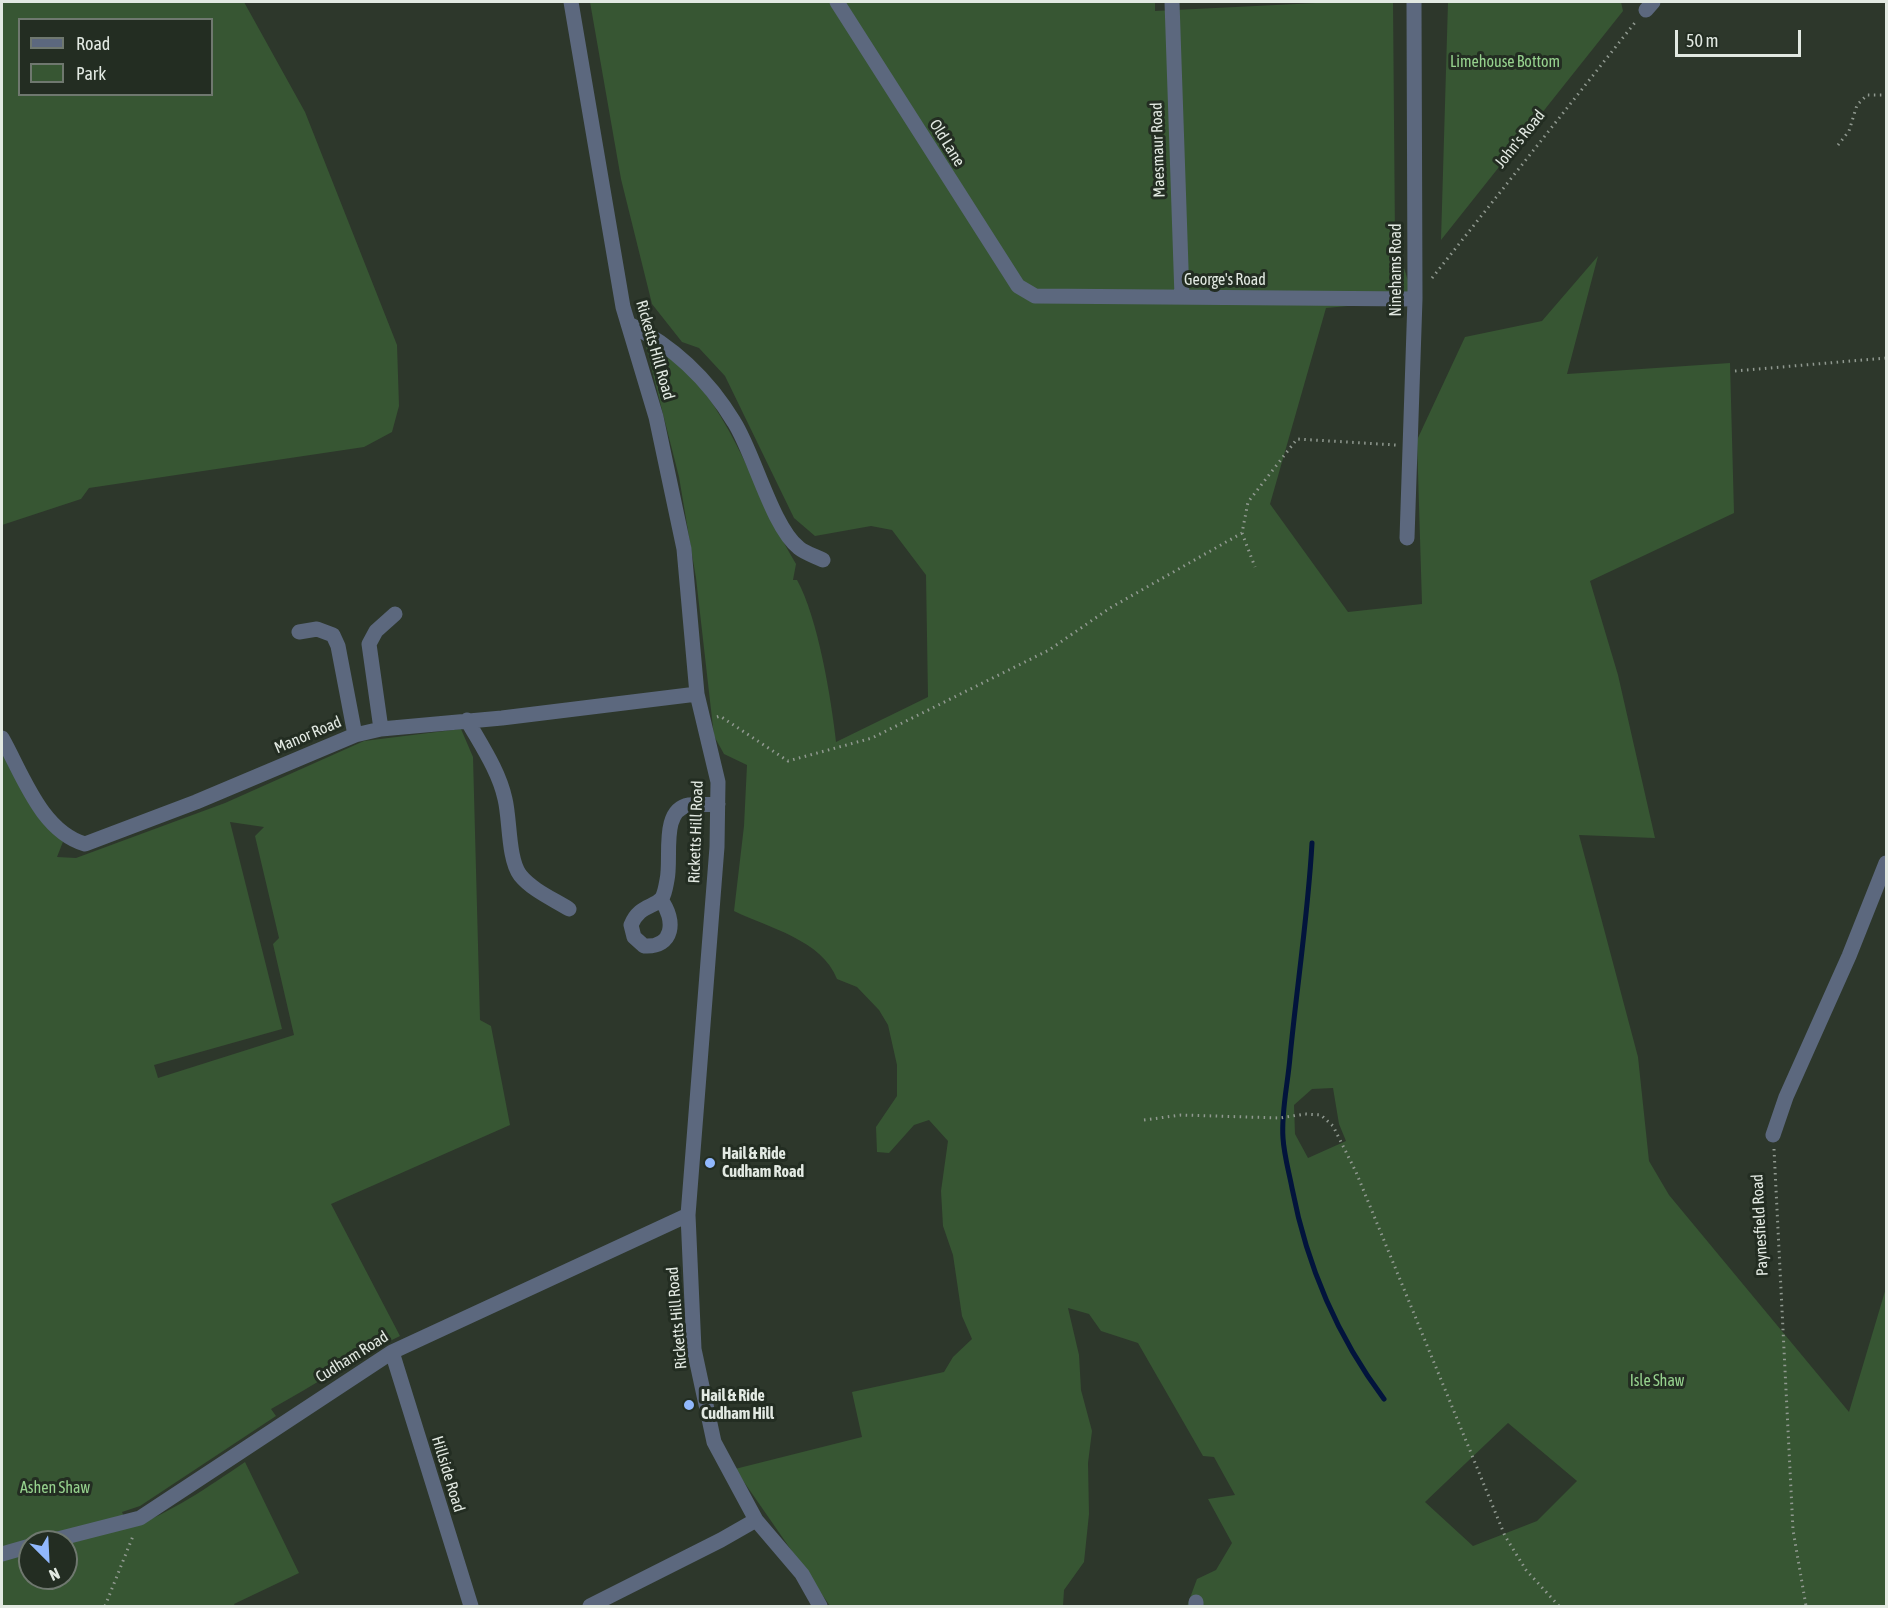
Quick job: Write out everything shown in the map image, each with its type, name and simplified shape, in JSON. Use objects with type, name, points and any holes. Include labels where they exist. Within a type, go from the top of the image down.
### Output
[{"type":"street","name":"Ricketts Hill Road","points":[[571,2],[628,324],[656,417],[684,549],[697,694],[718,782],[717,848],[687,1215],[694,1349],[714,1442],[756,1520],[802,1574],[820,1606]]},
{"type":"street","name":"Old Lane","points":[[837,2],[1018,286],[1035,296]]},
{"type":"street","name":"Maesmaur Road","points":[[1172,2],[1182,297]]},
{"type":"street","name":"Ninehams Road","points":[[1407,538],[1415,299],[1414,2]]},
{"type":"street","name":"George's Road","points":[[1035,296],[1415,299]]},
{"type":"street","points":[[628,324],[659,339],[698,373],[735,422],[780,522],[798,547],[823,560]]},
{"type":"street","points":[[381,729],[369,644],[376,631],[395,614]]},
{"type":"street","points":[[299,632],[317,629],[333,635],[338,646],[355,735]]},
{"type":"street","name":"Manor Road","points":[[2,738],[47,818],[62,834],[86,844],[196,802],[355,735],[381,729],[502,718],[697,694]]},
{"type":"street","points":[[467,720],[493,767],[505,797],[514,863],[520,875],[540,892],[569,909]]},
{"type":"street","points":[[661,900],[669,872],[669,824],[673,816],[688,805],[718,804]]},
{"type":"street","points":[[1773,1135],[1786,1097],[1849,956],[1887,862]]},
{"type":"street","name":"Cudham Road","points":[[78,1534],[140,1518],[392,1352],[687,1215]]},
{"type":"street","name":"Hillside Road","points":[[392,1352],[471,1606]]},
{"type":"street","points":[[590,1606],[756,1520]]},
{"type":"street","points":[[2,1554],[18,1549]]},
{"type":"path","name":"John's Road","points":[[1415,299],[1650,6]]},
{"type":"path","points":[[1838,146],[1849,131],[1857,105],[1867,95],[1887,95]]},
{"type":"path","points":[[1735,371],[1887,358]]},
{"type":"path","points":[[1255,567],[1242,533],[1248,502],[1297,439],[1410,445]]},
{"type":"path","points":[[702,721],[720,716],[788,761],[872,738],[1049,650],[1110,608],[1242,533]]},
{"type":"path","points":[[1144,1120],[1181,1115],[1280,1118],[1305,1114],[1321,1115],[1333,1126],[1356,1172],[1505,1536],[1526,1570],[1559,1606]]},
{"type":"path","name":"Paynesfield Road","points":[[1773,1135],[1793,1530],[1806,1606]]},
{"type":"path","points":[[105,1606],[140,1518]]},
{"type":"green space","points":[[2,2],[244,2],[305,112],[397,345],[399,406],[392,432],[364,447],[89,488],[81,499],[2,525]]},
{"type":"green space","name":"Isle Shaw","points":[[590,2],[1155,2],[1155,11],[1336,2],[1393,2],[1395,239],[1414,300],[1326,308],[1270,504],[1348,612],[1422,604],[1417,440],[1465,337],[1542,321],[1598,256],[1567,374],[1730,363],[1734,513],[1590,581],[1618,675],[1655,838],[1579,835],[1638,1057],[1649,1161],[1669,1195],[1849,1412],[1886,1288],[1886,1606],[1187,1606],[1197,1579],[1216,1570],[1232,1543],[1208,1499],[1235,1495],[1214,1457],[1203,1456],[1138,1343],[1101,1331],[1089,1314],[1068,1308],[1079,1355],[1081,1390],[1092,1431],[1088,1463],[1089,1514],[1084,1562],[1064,1590],[1063,1606],[830,1606],[735,1469],[862,1437],[852,1392],[944,1372],[953,1357],[972,1339],[962,1316],[953,1255],[943,1226],[941,1191],[948,1141],[929,1120],[914,1125],[889,1153],[877,1152],[876,1127],[897,1096],[897,1065],[888,1025],[879,1010],[857,987],[837,979],[820,954],[793,937],[734,911],[744,826],[747,765],[724,754],[714,736],[696,578],[679,477],[644,339],[675,359],[696,381],[713,405],[743,457],[781,538],[796,564],[793,580],[797,580],[804,596],[817,636],[831,703],[836,742],[928,697],[926,575],[892,530],[871,526],[815,536],[794,518],[725,376],[699,348],[682,342],[652,304],[621,179]],"holes":[[[1333,1088],[1339,1124],[1346,1141],[1308,1158],[1295,1134],[1294,1105],[1312,1089]],[[1508,1423],[1577,1481],[1537,1521],[1473,1546],[1425,1502]]]},
{"type":"green space","name":"Limehouse Bottom","points":[[1448,2],[1621,2],[1623,11],[1441,240]]},
{"type":"green space","name":"Ashen Shaw","points":[[461,729],[473,757],[480,1020],[491,1026],[510,1125],[331,1204],[400,1336],[271,1409],[276,1416],[140,1506],[122,1512],[129,1528],[145,1522],[189,1499],[245,1462],[299,1573],[234,1604],[235,1606],[2,1606],[2,739],[66,834],[57,857],[76,858],[225,803],[364,741]],"holes":[[[230,822],[264,827],[255,836],[279,938],[273,944],[294,1035],[158,1078],[154,1065],[282,1029]]]},
{"type":"waterway","points":[[1312,843],[1284,1108],[1284,1144],[1298,1217],[1315,1272],[1351,1350],[1384,1399]]},
{"type":"place","name":"Hail & Ride Cudham Road","points":[[710,1163]]},
{"type":"place","name":"Hail & Ride Cudham Hill","points":[[689,1405]]}]
